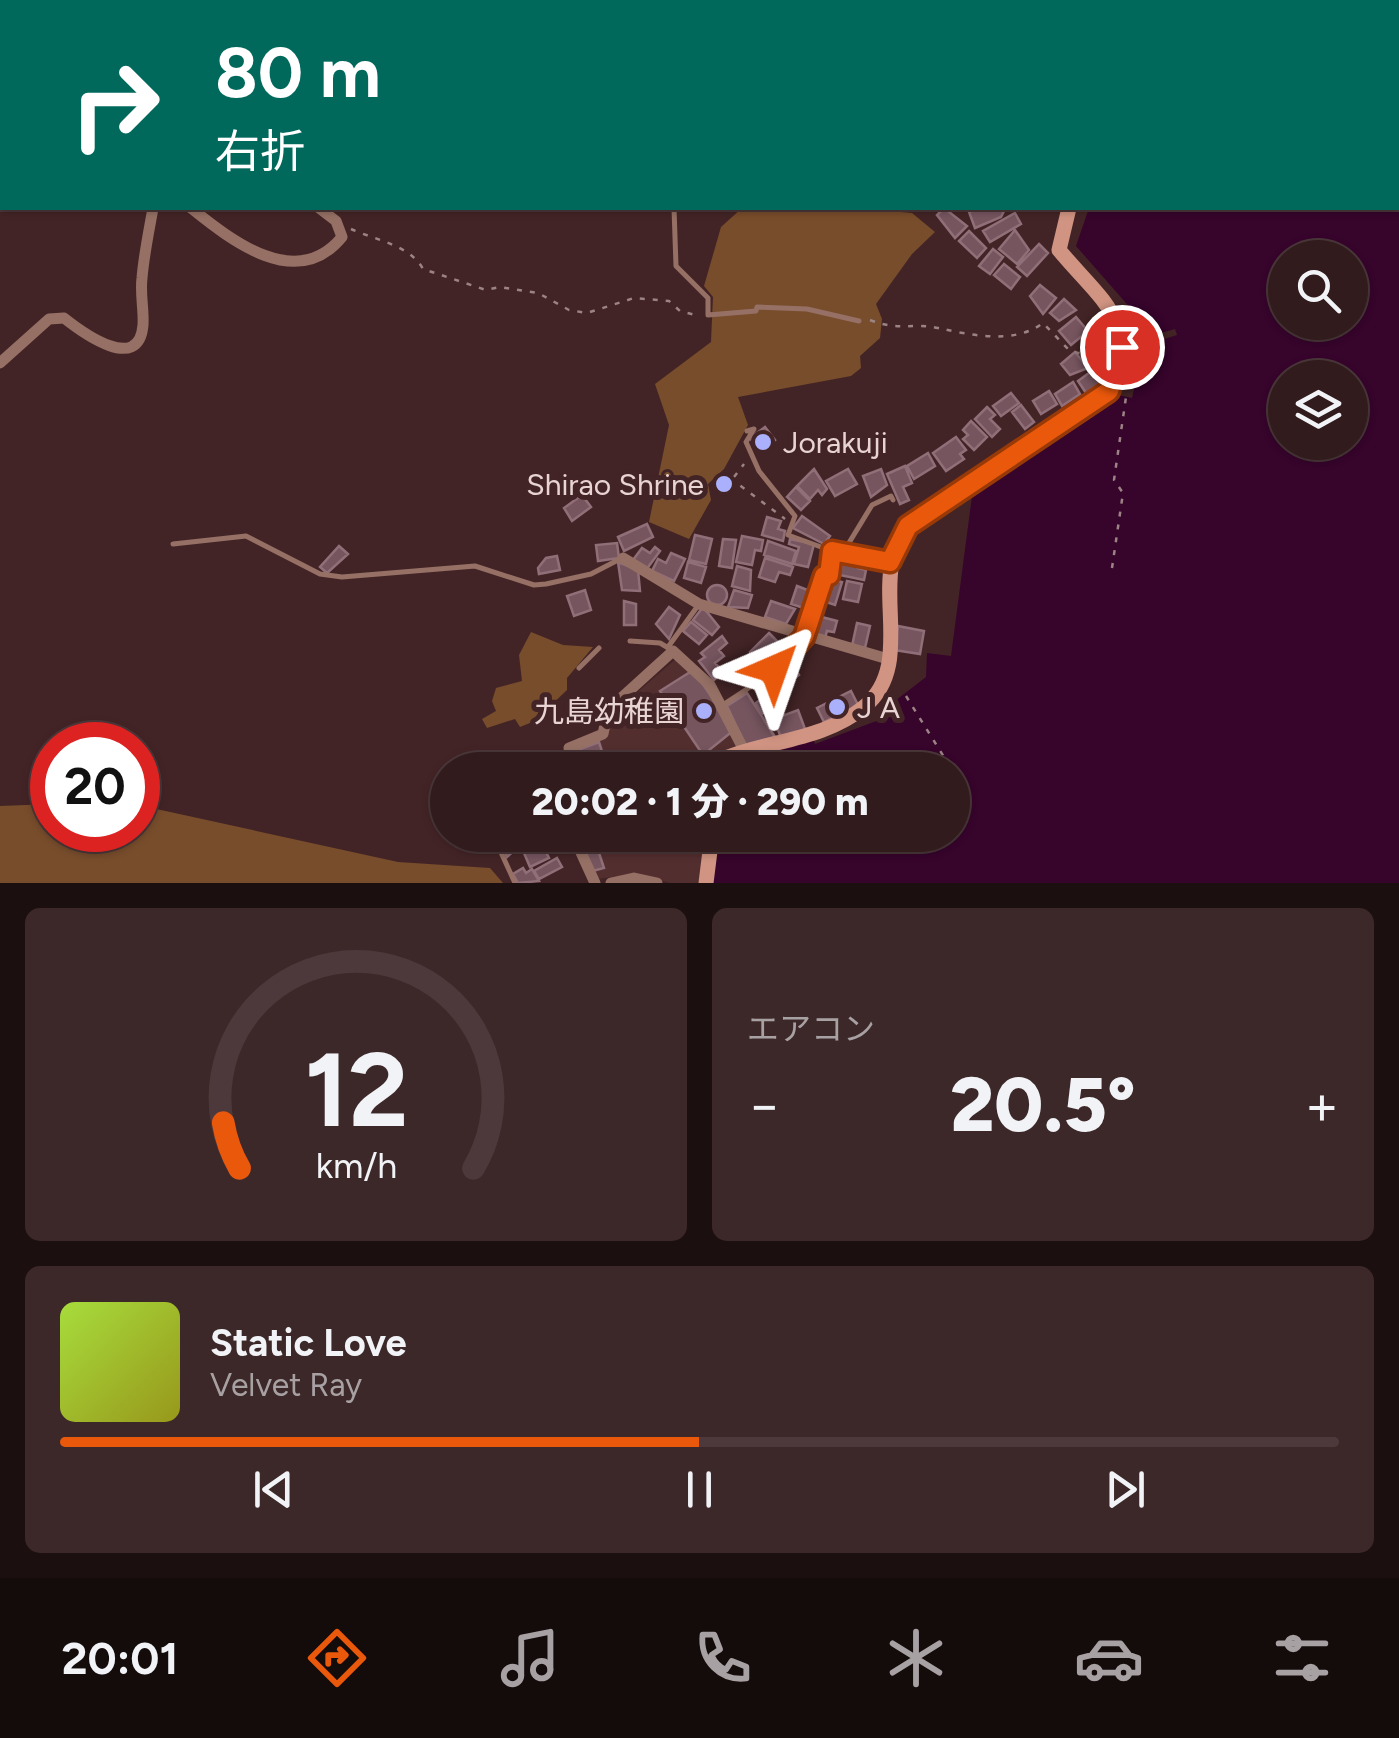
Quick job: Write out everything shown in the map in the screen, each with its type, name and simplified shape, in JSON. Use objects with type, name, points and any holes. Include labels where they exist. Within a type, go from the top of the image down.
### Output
[{"type":"main road","points":[[745,752],[788,742],[855,714],[875,696],[888,659],[890,562],[908,526],[1109,391],[1122,337],[1118,320],[1058,250],[1068,210]]},
{"type":"main road","points":[[706,883],[710,852]]},
{"type":"street","points":[[0,363],[49,319],[64,318],[97,343],[122,350],[136,343],[143,329],[142,281],[153,210]]},
{"type":"street","points":[[194,210],[240,247],[286,259],[316,259],[328,254],[342,236],[336,222],[321,210]]},
{"type":"street","points":[[803,636],[824,576],[829,575],[837,552],[890,562]]},
{"type":"street","points":[[622,558],[699,604],[888,659]]},
{"type":"street","points":[[571,752],[570,748],[603,734],[608,710],[670,649],[698,671],[723,706],[745,752]]},
{"type":"street","points":[[580,852],[594,883]]},
{"type":"street","points":[[611,883],[634,878],[657,883]]},
{"type":"lane","points":[[674,210],[676,266],[708,298],[708,315],[756,312],[757,307],[806,309],[859,321]]},
{"type":"lane","points":[[747,431],[754,429],[746,442],[759,470],[796,516],[788,535],[837,552],[872,506],[892,496],[893,500]]},
{"type":"lane","points":[[173,544],[190,546],[246,536],[320,574],[342,577],[475,566],[534,585],[560,583],[622,558]]},
{"type":"lane","points":[[630,641],[670,649],[699,604]]},
{"type":"lane","points":[[723,706],[774,669],[803,636]]},
{"type":"lane","points":[[580,668],[599,648]]},
{"type":"lane","points":[[501,852],[515,883]]},
{"type":"path","points":[[336,222],[393,245],[418,260],[423,269],[486,290],[500,286],[538,293],[569,310],[587,313],[634,298],[669,302],[680,311],[708,315]]},
{"type":"path","points":[[859,321],[872,320],[889,329],[935,326],[990,336],[1031,332],[1044,323],[1069,350],[1118,366]]},
{"type":"path","points":[[1112,568],[1122,492],[1114,480],[1126,397]]},
{"type":"path","points":[[734,477],[790,523]]},
{"type":"path","points":[[906,696],[941,752]]},
{"type":"shaded area","points":[[740,210],[900,210],[912,213],[935,232],[912,254],[876,304],[882,319],[880,338],[860,356],[861,368],[851,376],[738,397],[748,425],[724,469],[708,484],[711,500],[689,539],[649,522],[669,425],[655,384],[711,342],[713,297],[704,286],[721,227]]},
{"type":"shaded area","points":[[1088,210],[1399,210],[1399,883],[711,883],[714,852],[970,852],[970,752],[767,752],[813,739],[815,744],[895,714],[891,704],[926,677],[927,653],[951,656],[972,496],[1114,394],[1132,398],[1145,345],[1177,335],[1175,329],[1154,335],[1076,246]]},
{"type":"shaded area","points":[[531,632],[563,645],[593,647],[567,678],[567,690],[546,710],[547,716],[520,727],[515,719],[487,728],[482,719],[496,711],[492,701],[496,688],[522,681],[519,655]]},
{"type":"shaded area","points":[[677,658],[696,674],[741,747],[724,752],[575,752],[607,734],[610,716]]},
{"type":"shaded area","points":[[30,805],[30,852],[160,852],[160,810],[398,862],[490,868],[503,883],[0,883],[0,806]]},
{"type":"shaded area","points":[[584,852],[705,852],[697,883],[670,883],[636,874],[596,879]]},
{"type":"building","points":[[947,210],[967,226],[955,238],[937,215]]},
{"type":"building","points":[[1004,211],[1001,217],[975,228],[969,212]]},
{"type":"building","points":[[1015,213],[1021,224],[990,242],[983,231]]},
{"type":"building","points":[[1015,230],[1029,250],[1017,264],[999,249]]},
{"type":"building","points":[[969,231],[986,248],[977,258],[959,241]]},
{"type":"building","points":[[1039,244],[1048,253],[1027,276],[1017,267]]},
{"type":"building","points":[[993,249],[1003,257],[990,274],[979,266]]},
{"type":"building","points":[[1004,264],[1020,277],[1011,289],[994,275]]},
{"type":"building","points":[[1040,285],[1056,298],[1043,314],[1030,296]]},
{"type":"building","points":[[1064,299],[1076,310],[1059,321],[1050,313]]},
{"type":"building","points":[[1076,317],[1088,331],[1071,345],[1059,331]]},
{"type":"building","points":[[1084,338],[1108,350],[1106,358],[1081,351]]},
{"type":"building","points":[[1075,352],[1088,368],[1070,375],[1061,364]]},
{"type":"building","points":[[1093,370],[1102,382],[1086,393],[1078,381]]},
{"type":"building","points":[[1073,382],[1080,394],[1062,406],[1055,394]]},
{"type":"building","points":[[1049,391],[1057,404],[1041,414],[1033,401]]},
{"type":"building","points":[[1011,393],[1019,403],[1001,416],[993,406]]},
{"type":"building","points":[[1021,405],[1034,422],[1025,429],[1012,412]]},
{"type":"building","points":[[987,407],[995,415],[990,419],[1000,429],[992,437],[975,419]]},
{"type":"building","points":[[971,421],[987,437],[974,450],[963,439],[968,435],[963,430]]},
{"type":"building","points":[[765,427],[775,440],[760,451],[750,438]]},
{"type":"building","points":[[956,437],[966,450],[960,454],[964,459],[946,471],[933,453]]},
{"type":"building","points":[[928,453],[935,466],[914,479],[907,466]]},
{"type":"building","points":[[905,466],[912,483],[903,487],[909,500],[900,504],[887,474]]},
{"type":"building","points":[[814,469],[827,489],[822,495],[818,490],[810,499],[797,486]]},
{"type":"building","points":[[848,469],[857,484],[835,496],[826,481]]},
{"type":"building","points":[[881,469],[887,485],[871,497],[863,476]]},
{"type":"building","points":[[796,487],[810,501],[801,510],[787,497]]},
{"type":"building","points":[[582,495],[591,507],[572,521],[564,508]]},
{"type":"building","points":[[802,516],[830,536],[824,544],[793,528]]},
{"type":"building","points":[[767,517],[781,521],[778,529],[785,531],[783,541],[762,535]]},
{"type":"building","points":[[647,524],[653,537],[624,551],[618,537]]},
{"type":"building","points":[[695,535],[712,539],[706,564],[689,560]]},
{"type":"building","points":[[742,536],[763,540],[761,551],[755,550],[752,565],[736,562]]},
{"type":"building","points":[[723,539],[736,540],[732,568],[719,566]]},
{"type":"building","points":[[790,539],[814,544],[808,567],[794,564],[799,547],[789,544]]},
{"type":"building","points":[[768,541],[796,551],[792,564],[764,555]]},
{"type":"building","points":[[617,543],[619,558],[598,561],[596,545]]},
{"type":"building","points":[[339,546],[348,554],[327,573],[320,567]]},
{"type":"building","points":[[655,547],[660,551],[646,570],[633,560],[642,548],[650,553]]},
{"type":"building","points":[[671,553],[685,559],[674,581],[652,571],[658,559],[666,563]]},
{"type":"building","points":[[844,555],[861,559],[858,568],[866,570],[864,580],[840,575]]},
{"type":"building","points":[[557,556],[560,570],[539,574],[538,568],[546,558]]},
{"type":"building","points":[[765,558],[793,567],[790,575],[779,572],[775,582],[759,577]]},
{"type":"building","points":[[618,562],[638,570],[640,591],[622,590]]},
{"type":"building","points":[[688,562],[706,567],[701,583],[684,578]]},
{"type":"building","points":[[737,566],[751,570],[750,591],[732,586]]},
{"type":"building","points":[[827,578],[842,582],[835,605],[820,600]]},
{"type":"building","points":[[847,581],[862,584],[858,602],[843,599]]},
{"type":"building","points":[[713,585],[721,585],[727,595],[721,605],[713,605],[707,599],[707,591]]},
{"type":"building","points":[[797,586],[813,592],[807,609],[791,604]]},
{"type":"building","points":[[585,590],[591,610],[574,616],[567,596]]},
{"type":"building","points":[[734,590],[752,595],[748,608],[728,607]]},
{"type":"building","points":[[624,601],[636,604],[636,625],[624,625]]},
{"type":"building","points":[[771,601],[795,609],[786,624],[765,617]]},
{"type":"building","points":[[669,607],[680,615],[669,639],[656,624]]},
{"type":"building","points":[[703,607],[719,627],[712,635],[693,620]]},
{"type":"building","points":[[814,615],[837,621],[834,632],[827,631],[825,638],[809,634]]},
{"type":"building","points":[[691,622],[707,635],[699,644],[683,631]]},
{"type":"building","points":[[857,623],[870,626],[865,648],[852,646]]},
{"type":"building","points":[[898,626],[924,631],[920,654],[894,650]]},
{"type":"building","points":[[769,633],[780,644],[770,654],[777,661],[768,670],[750,652]]},
{"type":"building","points":[[722,636],[727,643],[719,650],[724,656],[715,663],[723,672],[714,680],[699,661],[705,657],[701,653]]},
{"type":"building","points":[[749,655],[759,667],[753,672],[758,677],[748,686],[733,668]]},
{"type":"building","points":[[789,661],[799,675],[785,685],[775,671]]},
{"type":"building","points":[[690,672],[696,674],[734,730],[707,752],[701,752],[660,691]]},
{"type":"building","points":[[774,675],[782,687],[767,697],[773,707],[762,714],[756,703],[761,699],[754,688]]},
{"type":"building","name":"J A","points":[[851,691],[858,705],[824,722],[817,708]]},
{"type":"building","points":[[747,693],[775,737],[745,745],[727,706]]},
{"type":"building","points":[[798,710],[805,729],[781,738],[774,719]]},
{"type":"building","points":[[599,742],[602,752],[575,752]]},
{"type":"building","points":[[546,852],[549,858],[530,867],[524,853]]},
{"type":"building","points":[[583,852],[599,852],[604,868],[589,872]]},
{"type":"building","points":[[557,858],[562,867],[539,879],[534,871]]},
{"type":"building","points":[[523,868],[526,873],[532,869],[539,881],[518,883],[513,874]]},
{"type":"place","name":"Jorakuji","points":[[763,442]]},
{"type":"place","name":"Shirao Shrine","points":[[724,484]]},
{"type":"place","name":"J A","points":[[837,707]]},
{"type":"place","name":"九島幼稚園","points":[[704,711]]},
{"type":"route","points":[[774,669],[804,637],[824,576],[829,575],[832,551],[890,562],[900,535],[918,518],[1109,391],[1122,347]]}]
